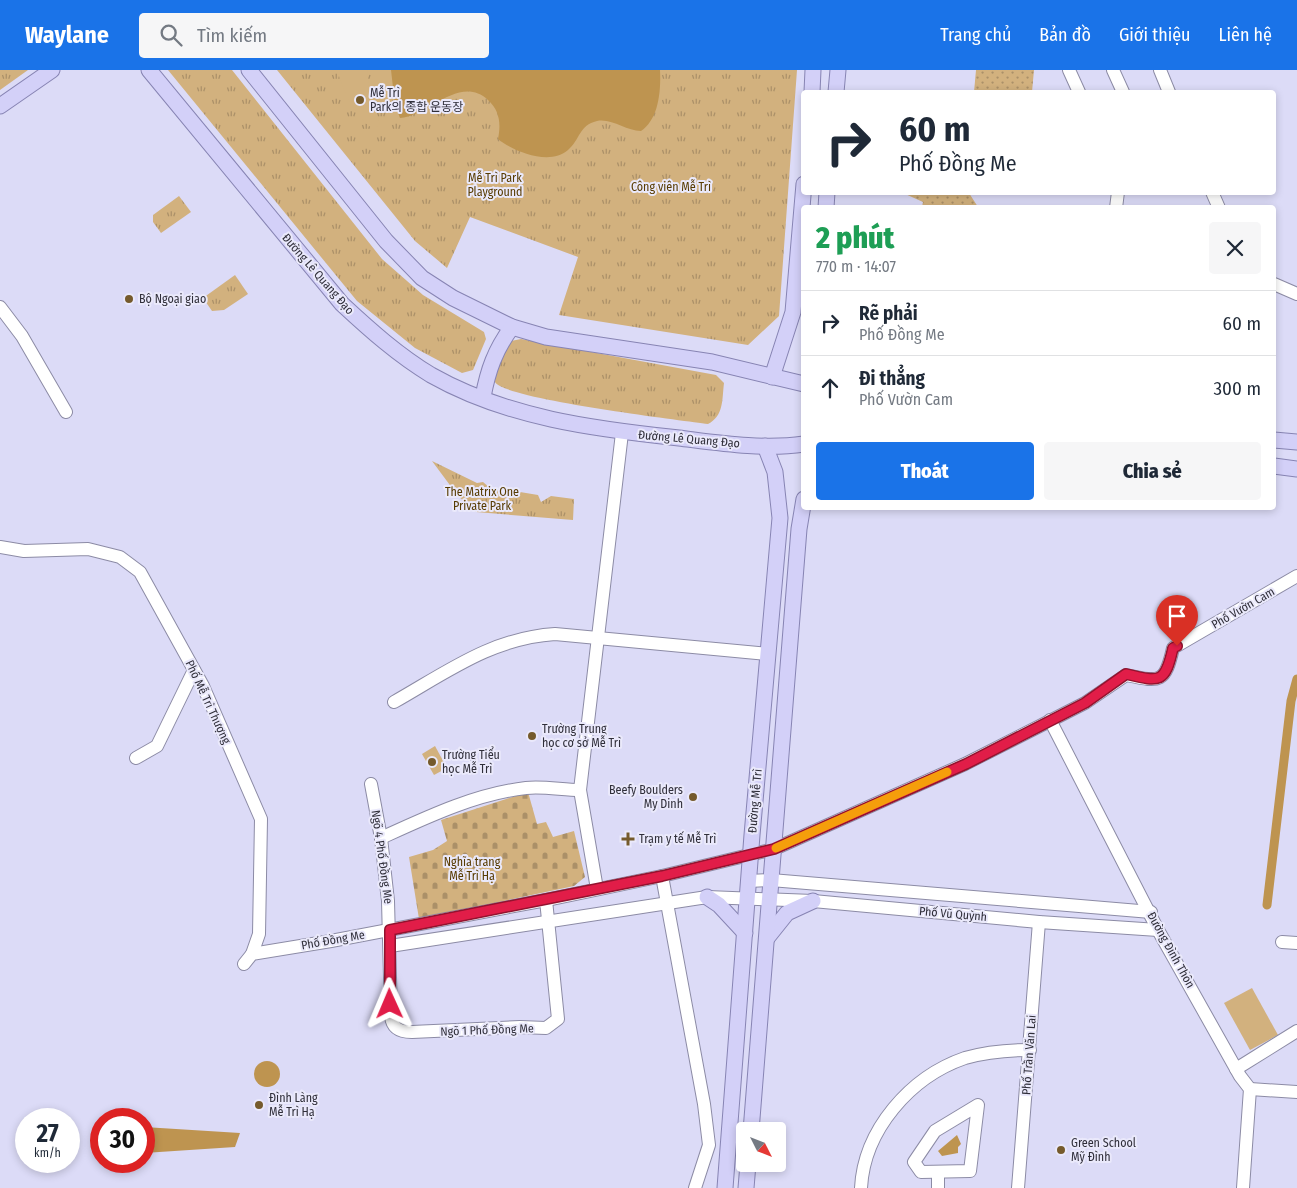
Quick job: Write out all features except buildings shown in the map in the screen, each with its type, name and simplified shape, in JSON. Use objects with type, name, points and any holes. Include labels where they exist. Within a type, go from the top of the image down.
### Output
[{"type":"main road","points":[[0,106],[52,70]]},
{"type":"main road","name":"Đường Lê Quang Đạo","points":[[149,70],[342,304],[374,334],[404,357],[444,382],[531,415],[622,433],[765,446],[801,444]]},
{"type":"main road","points":[[249,70],[352,200],[408,264],[440,290],[512,327],[546,337],[712,362],[801,383]]},
{"type":"main road","points":[[812,90],[814,70]]},
{"type":"main road","points":[[836,90],[838,70]]},
{"type":"main road","points":[[772,377],[798,312],[801,248]]},
{"type":"main road","points":[[483,397],[489,368],[498,346],[512,327]]},
{"type":"main road","points":[[1276,440],[1297,442]]},
{"type":"main road","name":"Đường Mễ Trì","points":[[724,1188],[749,898],[750,856],[780,516],[775,472],[765,446]]},
{"type":"main road","points":[[1276,466],[1297,468]]},
{"type":"main road","name":"Đường Mễ Trì","points":[[752,1122],[801,510]]},
{"type":"main road","points":[[780,516],[800,516]]},
{"type":"main road","points":[[707,897],[719,904],[745,933]]},
{"type":"main road","points":[[766,940],[787,913],[813,901]]},
{"type":"main road","points":[[746,1188],[747,1172]]},
{"type":"street","points":[[1069,70],[1078,90]]},
{"type":"street","points":[[1113,70],[1122,90]]},
{"type":"street","points":[[1160,70],[1168,90]]},
{"type":"street","points":[[1276,285],[1297,294]]},
{"type":"street","points":[[0,307],[22,336],[66,412]]},
{"type":"street","points":[[597,889],[580,790],[622,433]]},
{"type":"street","name":"Phố Mễ Trì Thượng","points":[[0,547],[24,551],[88,549],[120,558],[140,572],[194,670],[261,819],[259,934],[248,959]]},
{"type":"street","name":"Phố Vườn Cam","points":[[750,856],[774,849],[925,783],[1085,703],[1126,674],[1152,680],[1162,677],[1167,671],[1173,648],[1297,576]]},
{"type":"street","points":[[394,702],[488,648],[529,636],[554,634],[768,654]]},
{"type":"street","points":[[136,758],[158,746],[194,670]]},
{"type":"street","name":"Đường Đình Thôn","points":[[1050,720],[1158,930],[1236,1069],[1250,1089]]},
{"type":"street","name":"Ngõ 4 Phố Đồng Me","points":[[371,784],[381,838],[390,930],[391,1020],[398,1030],[412,1032]]},
{"type":"street","points":[[381,838],[434,814],[475,800],[527,788],[580,790]]},
{"type":"street","name":"Phố Đồng Me","points":[[248,959],[546,900],[750,856]]},
{"type":"street","points":[[662,876],[704,1104],[709,1145],[695,1188]]},
{"type":"street","points":[[749,881],[771,880]]},
{"type":"street","name":"Phố Vũ Quỳnh","points":[[771,880],[1150,912]]},
{"type":"street","points":[[390,946],[707,897],[749,898]]},
{"type":"street","name":"Phố Vũ Quỳnh","points":[[749,898],[813,901],[1039,922],[1158,930]]},
{"type":"street","name":"Ngõ 1 Phố Đồng Me","points":[[412,1032],[520,1027],[546,1028],[552,1026],[558,1019],[546,900]]},
{"type":"street","name":"Phố Trần Văn Lai","points":[[1018,1188],[1039,922]]},
{"type":"street","points":[[1282,942],[1297,943]]},
{"type":"street","points":[[1236,1069],[1297,1031]]},
{"type":"street","points":[[861,1188],[867,1152],[878,1130],[892,1110],[925,1080],[938,1071],[966,1058],[994,1052],[1030,1050]]},
{"type":"street","points":[[1243,1188],[1250,1089],[1297,1092]]},
{"type":"street","points":[[978,1105],[970,1171],[938,1172],[921,1172],[914,1162],[935,1131],[978,1105]]},
{"type":"street","points":[[938,1172],[938,1188]]},
{"type":"green space","points":[[0,70],[28,70],[0,90]]},
{"type":"green space","points":[[168,70],[232,70],[382,259],[423,295],[484,332],[486,339],[473,370],[462,373],[415,348],[357,301]]},
{"type":"green space","name":"Công viên Mễ Trì","points":[[277,70],[797,70],[779,316],[748,345],[559,315],[578,257],[470,217],[447,268],[415,241]]},
{"type":"green space","name":"Mễ Trì Park의 종합 운동장","points":[[337,70],[367,70],[370,94],[380,125],[373,129],[360,117],[346,95]]},
{"type":"green space","points":[[976,70],[1034,70],[1032,90],[974,90]]},
{"type":"green space","points":[[907,195],[970,195],[977,205],[922,205],[923,202]]},
{"type":"green space","points":[[179,196],[191,212],[161,233],[153,222],[153,215]]},
{"type":"green space","points":[[235,275],[248,294],[224,310],[212,311],[203,298]]},
{"type":"green space","points":[[521,339],[716,375],[724,383],[720,412],[708,424],[559,402],[506,389],[495,382],[495,373],[508,344],[511,341]]},
{"type":"green space","name":"The Matrix One Private Park","points":[[432,461],[477,483],[483,482],[496,490],[510,488],[538,495],[541,502],[551,496],[574,499],[573,520],[476,512],[458,496]]},
{"type":"green space","points":[[435,746],[447,768],[434,775],[422,754]]},
{"type":"green space","name":"Nghĩa trang Mễ Trì Hạ","points":[[528,792],[537,824],[546,822],[553,837],[574,831],[585,877],[574,886],[419,919],[409,857],[433,850],[447,841],[441,820]]},
{"type":"green space","points":[[1252,988],[1278,1035],[1250,1050],[1224,1003]]},
{"type":"shaded area","points":[[391,70],[660,70],[660,86],[655,112],[647,126],[641,131],[608,121],[597,121],[583,129],[568,150],[560,155],[542,157],[522,152],[498,139],[499,123],[497,113],[488,100],[477,93],[455,94],[411,116],[400,118],[395,105]]},
{"type":"shaded area","points":[[267,1061],[276,1065],[280,1074],[276,1083],[267,1087],[258,1083],[254,1074],[258,1065]]},
{"type":"shaded area","points":[[155,1128],[240,1133],[235,1147],[155,1152]]},
{"type":"shaded area","points":[[957,1135],[961,1144],[958,1147],[958,1153],[942,1156],[938,1151]]},
{"type":"waterway","points":[[1267,905],[1291,701],[1297,679]]},
{"type":"slow traffic","points":[[776,848],[947,772]]},
{"type":"place","name":"Mễ Trì Park의 종합 운동장","points":[[360,100]]},
{"type":"place","name":"Bộ Ngoại giao","points":[[129,299]]},
{"type":"place","name":"Trường Trung học cơ sở Mễ Trì","points":[[532,736]]},
{"type":"place","name":"Trường Tiểu học Mễ Trì","points":[[432,762]]},
{"type":"place","name":"Beefy Boulders My Dinh","points":[[693,797]]},
{"type":"place","name":"Trạm y tế Mễ Trì","points":[[628,839]]},
{"type":"place","name":"Đình Làng Mễ Trì Hạ","points":[[259,1105]]},
{"type":"place","name":"Green School Mỹ Đình","points":[[1061,1150]]},
{"type":"route","points":[[390,1004],[390,930],[662,876],[774,849],[966,764],[1085,703],[1102,693],[1126,674],[1152,680],[1162,677],[1167,671],[1173,648],[1177,646]]},
{"type":"park label","name":"Mễ Trì Park Playground","points":[[495,185]]}]
